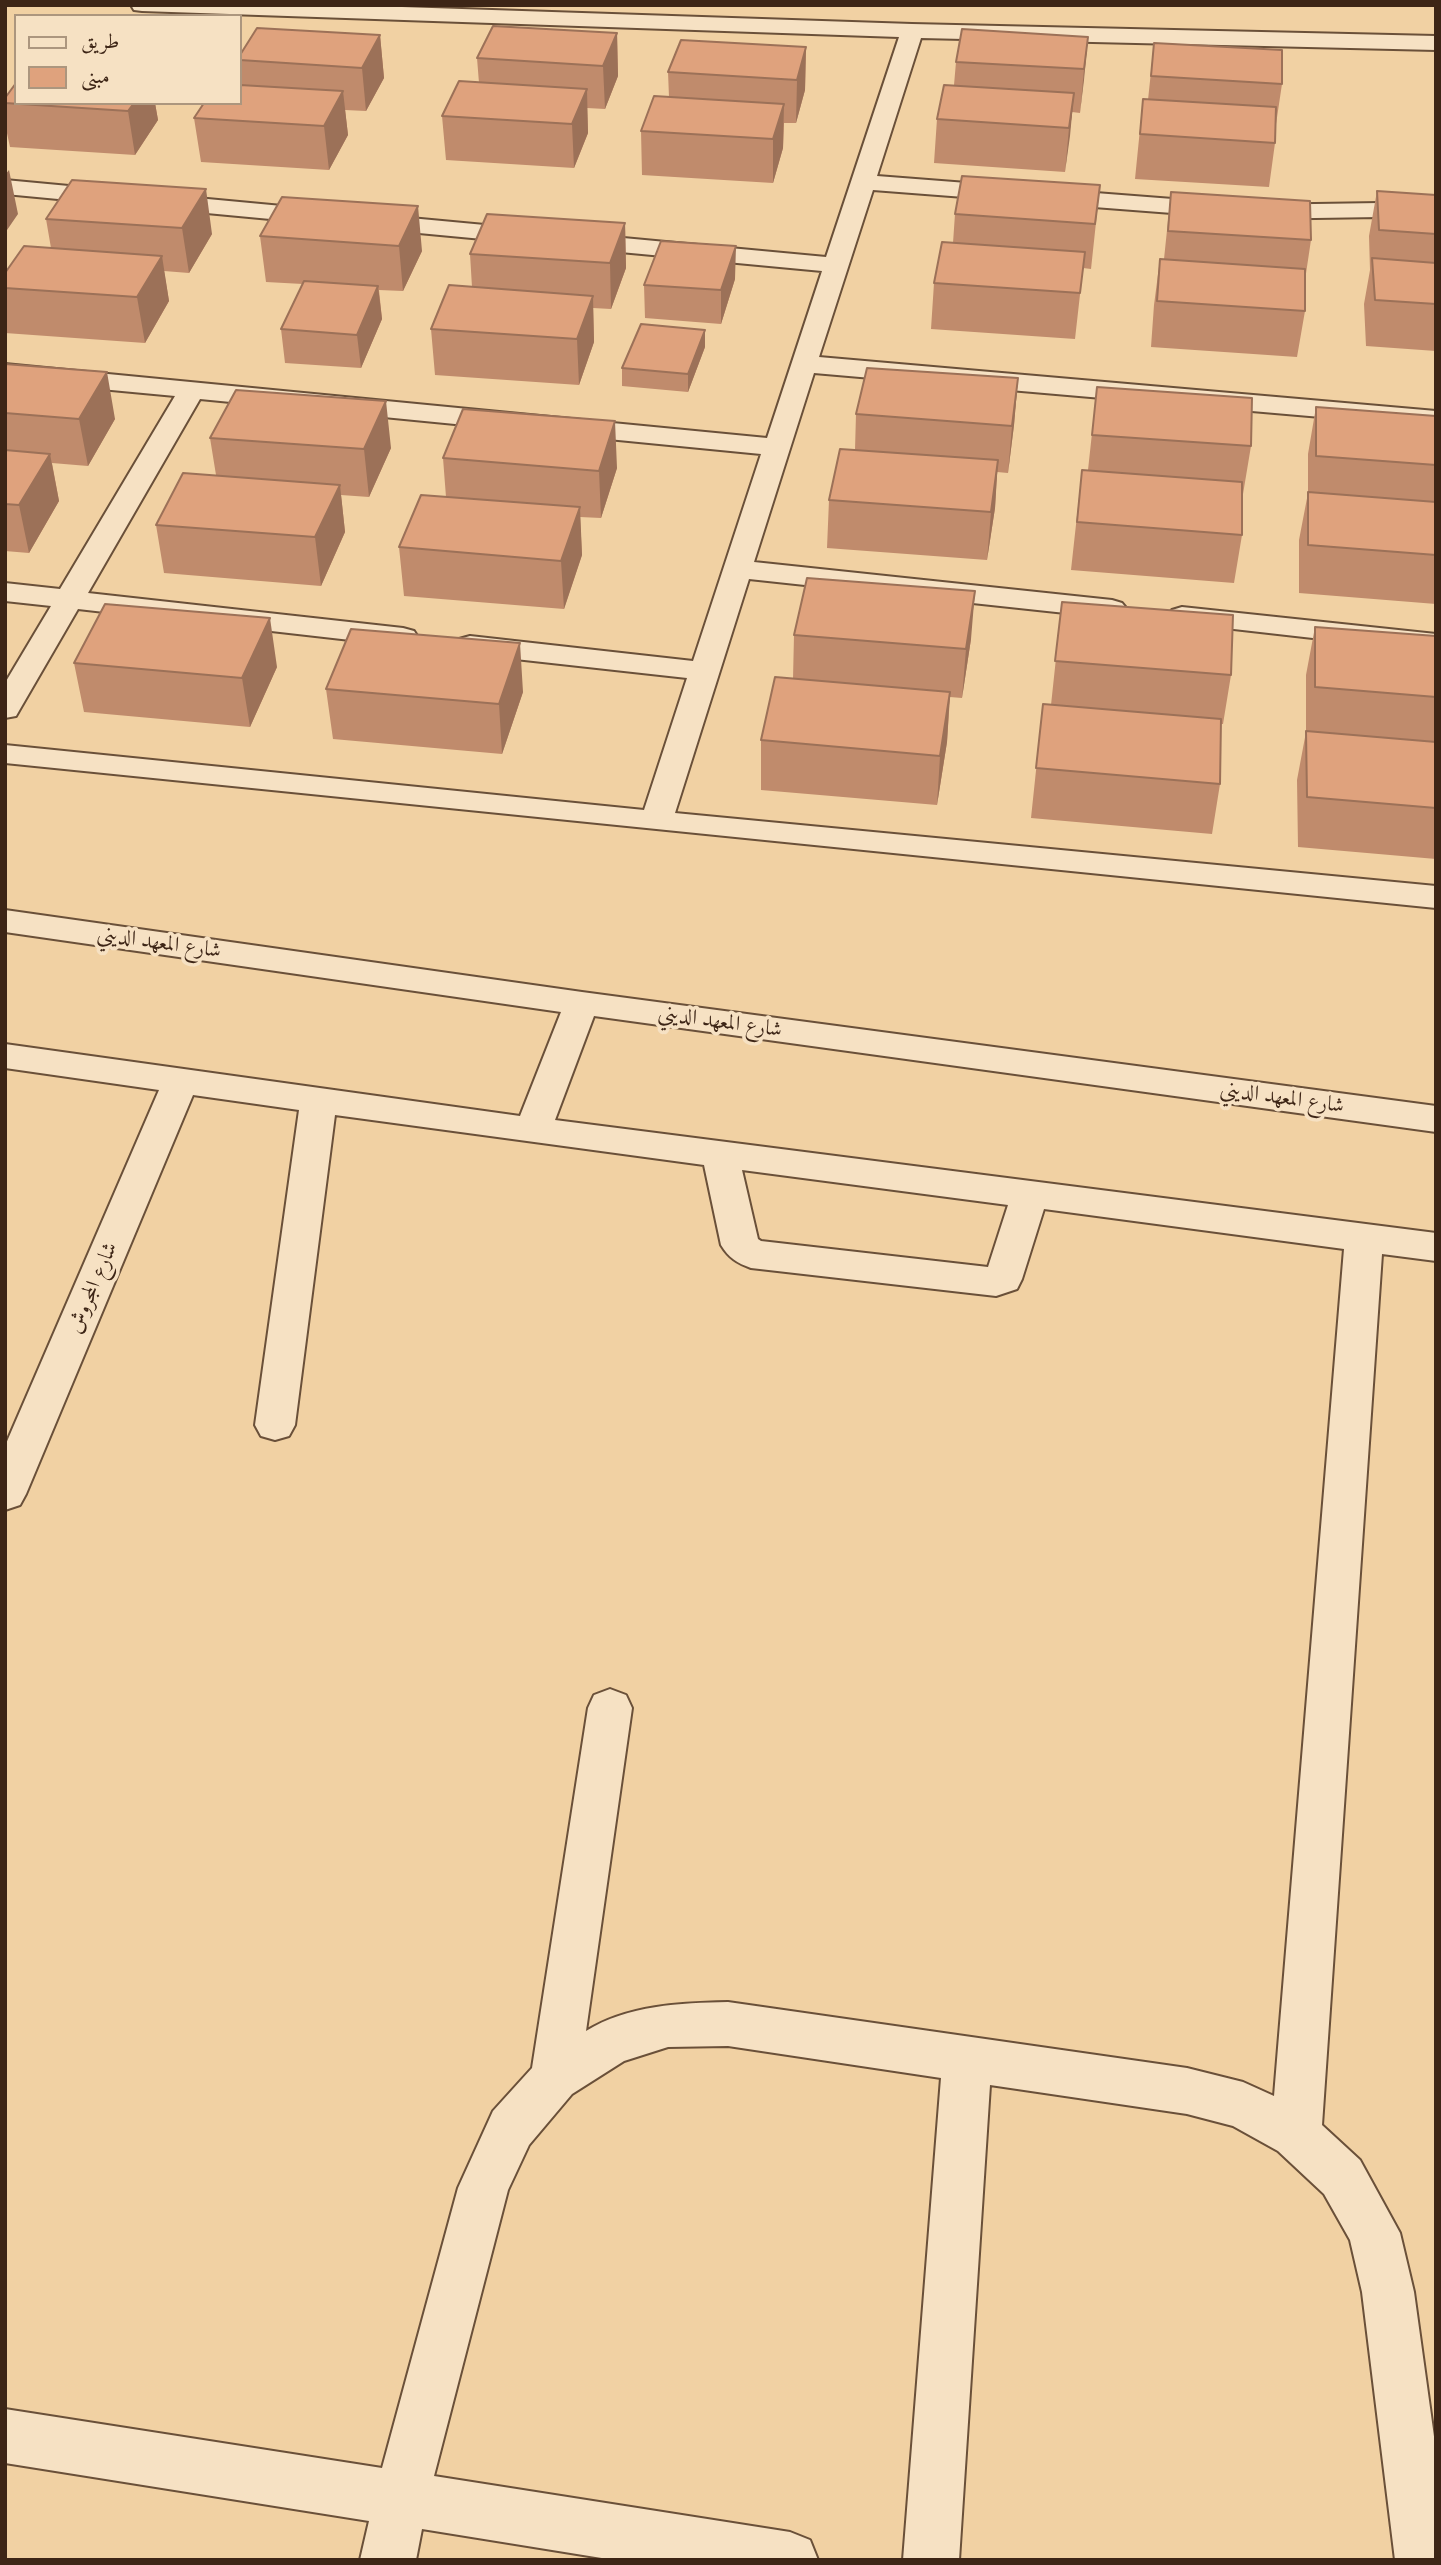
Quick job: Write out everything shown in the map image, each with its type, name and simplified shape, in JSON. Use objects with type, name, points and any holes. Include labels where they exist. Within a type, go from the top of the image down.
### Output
[{"type":"street","points":[[142,5],[912,31],[1436,43]]},
{"type":"street","points":[[656,821],[912,31]]},
{"type":"street","points":[[863,182],[1284,214],[1380,210],[1436,213]]},
{"type":"street","points":[[5,187],[837,265]]},
{"type":"street","points":[[805,364],[1436,419]]},
{"type":"street","points":[[5,372],[778,447]]},
{"type":"street","points":[[5,709],[192,390]]},
{"type":"street","points":[[738,569],[1436,643]]},
{"type":"street","points":[[5,592],[705,671]]},
{"type":"street","points":[[5,754],[1436,897]]},
{"type":"street","name":"شارع المعهد الديني","points":[[5,921],[582,1003],[1436,1119]]},
{"type":"street","points":[[533,1130],[582,1003]]},
{"type":"street","points":[[5,1056],[533,1130],[1436,1247]]},
{"type":"street","name":"شارع المجروش","points":[[5,1494],[180,1082]]},
{"type":"street","points":[[275,1425],[319,1099]]},
{"type":"street","points":[[720,1154],[740,1245],[751,1254],[996,1282],[1003,1279],[1030,1194]]},
{"type":"street","points":[[1296,2134],[1363,1236]]},
{"type":"street","points":[[555,2078],[610,1708]]},
{"type":"street","points":[[388,2560],[401,2497],[483,2188],[511,2128],[555,2078],[610,2043],[668,2025],[728,2024],[1187,2091],[1243,2105],[1296,2134],[1342,2177],[1374,2233],[1388,2292],[1423,2560]]},
{"type":"street","points":[[931,2560],[967,2059]]},
{"type":"street","points":[[5,2436],[790,2560]]},
{"type":"building","points":[[493,26],[617,33],[603,66],[477,58]]},
{"type":"building","points":[[257,28],[380,35],[362,68],[242,60],[242,52]]},
{"type":"building","points":[[962,29],[1088,37],[1084,69],[956,62]]},
{"type":"building","points":[[681,40],[806,47],[797,80],[668,72]]},
{"type":"building","points":[[1154,43],[1282,50],[1282,84],[1151,76]]},
{"type":"building","points":[[459,81],[587,89],[572,124],[442,116]]},
{"type":"building","points":[[242,85],[343,91],[324,126],[194,118],[203,105],[242,105]]},
{"type":"building","points":[[944,85],[1074,93],[1069,128],[937,119]]},
{"type":"building","points":[[14,86],[14,104],[5,103],[5,98]]},
{"type":"building","points":[[654,96],[784,104],[773,139],[641,131]]},
{"type":"building","points":[[1143,99],[1276,107],[1275,143],[1140,134]]},
{"type":"building","points":[[36,105],[132,105],[128,111]]},
{"type":"building","points":[[962,176],[1100,185],[1095,224],[955,214]]},
{"type":"building","points":[[72,180],[206,189],[182,228],[46,219]]},
{"type":"building","points":[[1377,191],[1436,195],[1436,234],[1379,230]]},
{"type":"building","points":[[1171,192],[1310,201],[1311,240],[1168,231]]},
{"type":"building","points":[[282,197],[418,206],[399,246],[260,236]]},
{"type":"building","points":[[487,214],[625,223],[610,263],[470,254]]},
{"type":"building","points":[[661,241],[736,246],[721,290],[644,285]]},
{"type":"building","points":[[942,242],[1085,252],[1080,293],[934,283]]},
{"type":"building","points":[[24,246],[162,256],[137,297],[5,288],[5,273]]},
{"type":"building","points":[[1372,258],[1436,263],[1436,304],[1375,300]]},
{"type":"building","points":[[1160,259],[1305,269],[1305,311],[1157,301]]},
{"type":"building","points":[[304,281],[378,286],[357,335],[281,329]]},
{"type":"building","points":[[449,285],[593,296],[577,339],[431,329]]},
{"type":"building","points":[[641,324],[705,330],[688,374],[622,368]]},
{"type":"building","points":[[5,364],[107,372],[79,419],[5,413]]},
{"type":"building","points":[[867,368],[1018,378],[1012,426],[856,414]]},
{"type":"building","points":[[1097,387],[1252,398],[1251,446],[1092,435]]},
{"type":"building","points":[[236,390],[386,401],[364,449],[210,438]]},
{"type":"building","points":[[1316,407],[1436,416],[1436,465],[1316,456]]},
{"type":"building","points":[[463,409],[615,421],[599,471],[443,458]]},
{"type":"building","points":[[840,449],[998,460],[991,512],[829,500]]},
{"type":"building","points":[[5,450],[50,454],[19,505],[5,504]]},
{"type":"building","points":[[1082,470],[1242,482],[1242,535],[1077,522]]},
{"type":"building","points":[[183,473],[340,485],[315,537],[156,525]]},
{"type":"building","points":[[1308,492],[1436,502],[1436,555],[1308,545]]},
{"type":"building","points":[[421,495],[580,507],[561,561],[399,547]]},
{"type":"building","points":[[807,578],[975,591],[966,649],[794,635]]},
{"type":"building","points":[[1062,602],[1233,615],[1231,675],[1055,661]]},
{"type":"building","points":[[105,604],[270,618],[242,678],[74,663]]},
{"type":"building","points":[[1315,627],[1436,636],[1436,697],[1315,687]]},
{"type":"building","points":[[351,629],[520,643],[499,704],[326,689]]},
{"type":"building","points":[[775,677],[950,692],[940,756],[761,740]]},
{"type":"building","points":[[1043,704],[1221,719],[1220,784],[1036,768]]},
{"type":"building","points":[[1306,731],[1436,742],[1436,808],[1307,797]]}]
